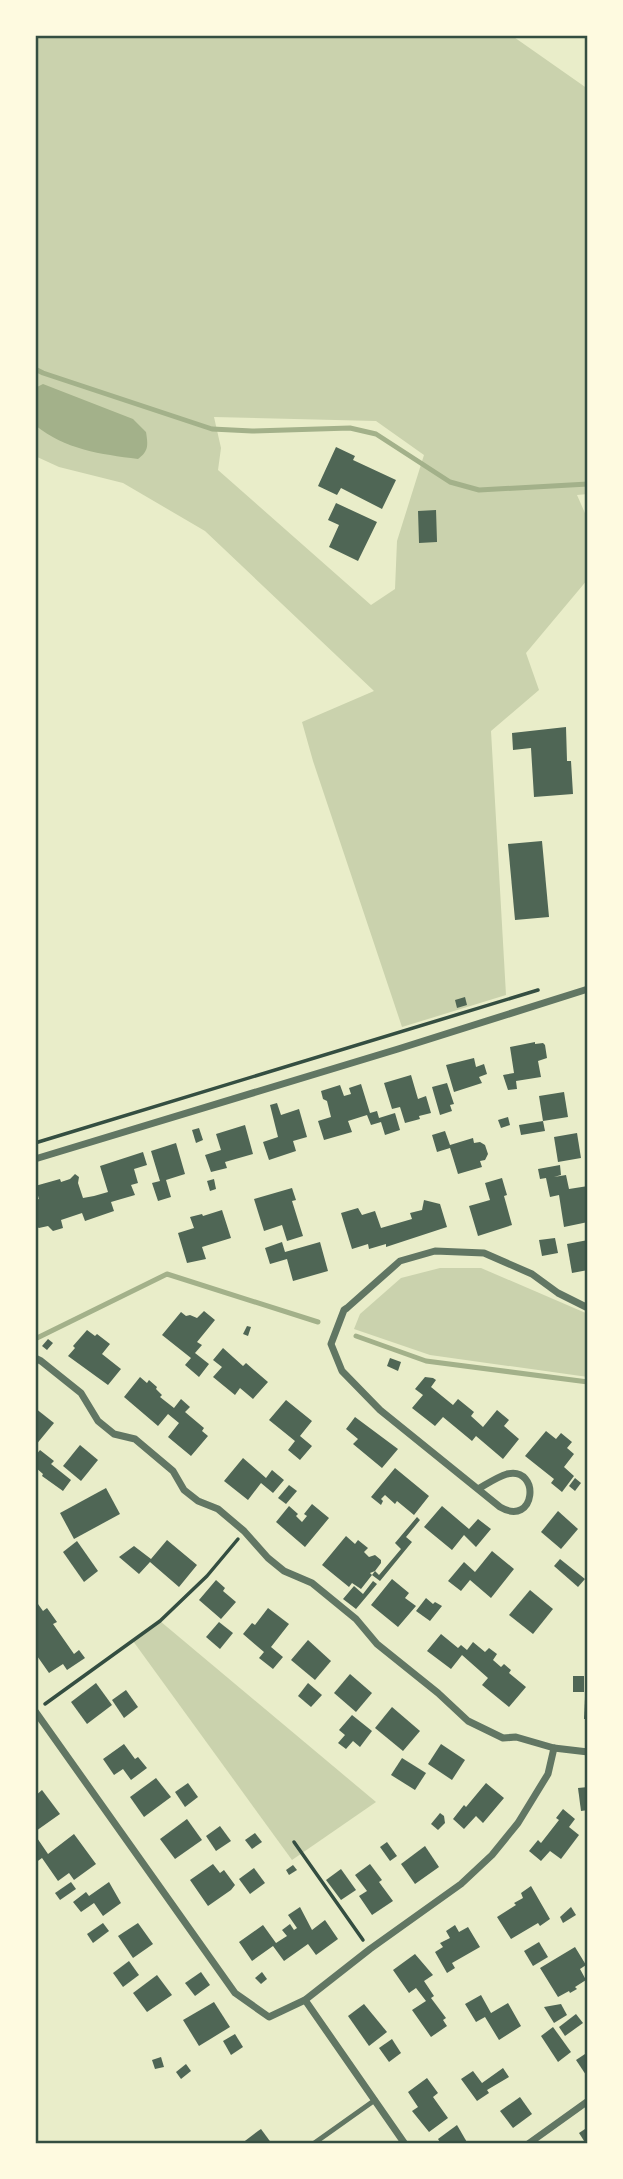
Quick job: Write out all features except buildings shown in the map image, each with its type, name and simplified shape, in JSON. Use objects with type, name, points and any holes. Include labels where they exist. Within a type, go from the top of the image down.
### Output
[{"type":"street","points":[[35,1159],[588,989]]},
{"type":"street","points":[[478,1489],[502,1476],[514,1474],[528,1483],[531,1494],[530,1500],[522,1509],[510,1511],[500,1507],[380,1410],[342,1371],[331,1344],[344,1310],[400,1261],[435,1251],[484,1253],[532,1274],[558,1293],[588,1308]]},
{"type":"street","points":[[35,1358],[81,1393],[98,1421],[114,1434],[135,1438],[173,1471],[184,1490],[198,1501],[218,1509],[284,1571],[312,1583],[356,1619],[377,1644],[468,1721],[503,1738],[516,1737],[554,1748],[588,1752]]},
{"type":"street","points":[[35,1712],[235,1993],[269,2017],[306,2000],[370,1949],[461,1884],[492,1855],[518,1823],[548,1774],[554,1748]]},
{"type":"street","points":[[306,2000],[405,2144]]},
{"type":"street","points":[[528,2144],[588,2101]]},
{"type":"lane","points":[[313,2144],[374,2100]]},
{"type":"path","points":[[35,1143],[548,987]]},
{"type":"path","points":[[35,1712],[160,1621],[207,1576],[244,1531]]},
{"type":"path","points":[[293,1842],[370,1949]]},
{"type":"shaded area","points":[[35,35],[511,35],[588,89],[588,494],[577,495],[588,520],[588,579],[526,653],[539,690],[491,731],[506,995],[402,1027],[302,722],[374,691],[205,531],[123,483],[59,467],[35,456]],"holes":[[[214,417],[376,421],[424,455],[397,541],[395,589],[371,605],[218,470],[221,448]]]},
{"type":"shaded area","points":[[43,384],[133,419],[146,432],[146,450],[138,459],[97,453],[71,445],[47,433],[35,425],[35,388]]},
{"type":"shaded area","points":[[440,1268],[481,1268],[588,1314],[588,1377],[430,1355],[354,1329],[360,1314],[401,1278]]},
{"type":"shaded area","points":[[160,1621],[376,1802],[292,1860],[133,1641]]},
{"type":"waterway","points":[[35,369],[212,429],[252,431],[350,428],[376,434],[450,482],[479,490],[588,484]]},
{"type":"waterway","points":[[35,1339],[167,1274],[318,1322]]},
{"type":"waterway","points":[[356,1336],[426,1361],[588,1382]]}]
